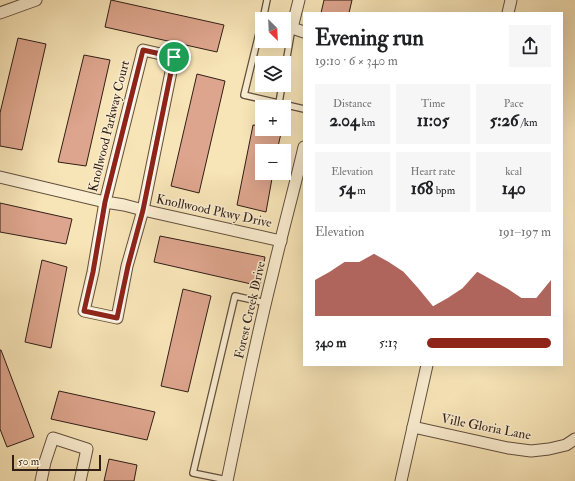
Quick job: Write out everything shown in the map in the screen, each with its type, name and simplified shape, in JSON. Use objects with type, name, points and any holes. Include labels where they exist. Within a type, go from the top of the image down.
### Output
[{"type":"street","points":[[0,13],[36,0]]},
{"type":"street","points":[[299,0],[292,28],[303,32]]},
{"type":"street","points":[[508,12],[511,0]]},
{"type":"street","name":"Knollwood Parkway Court","points":[[143,50],[174,57],[143,210],[128,266],[117,318],[84,311],[93,272],[105,202],[143,50]]},
{"type":"street","name":"Forest Creek Drive","points":[[227,480],[266,303],[303,151]]},
{"type":"street","name":"Knollwood Pkwy Drive","points":[[0,177],[282,241]]},
{"type":"street","points":[[401,481],[427,366]]},
{"type":"street","name":"Ville Gloria Lane","points":[[413,427],[508,448],[531,451],[566,445],[575,439]]},
{"type":"street","points":[[41,481],[45,462],[53,438],[88,449],[80,481]]},
{"type":"lane","points":[[264,12],[267,0]]},
{"type":"lane","points":[[287,56],[292,28]]},
{"type":"lane","points":[[255,48],[244,95],[266,100]]},
{"type":"lane","points":[[291,106],[303,110]]},
{"type":"lane","points":[[227,480],[193,473],[235,296],[266,303]]},
{"type":"building","points":[[111,0],[224,25],[217,52],[105,27]]},
{"type":"building","points":[[324,0],[352,0],[349,12],[321,12]]},
{"type":"building","points":[[18,38],[46,44],[22,150],[0,146],[0,113]]},
{"type":"building","points":[[84,55],[110,60],[86,166],[58,162]]},
{"type":"building","points":[[197,74],[225,81],[199,193],[171,186]]},
{"type":"building","points":[[253,125],[255,125],[255,136],[280,136],[279,144],[255,144],[255,180],[272,180],[266,212],[237,205]]},
{"type":"building","points":[[0,203],[72,219],[66,244],[0,232]]},
{"type":"building","points":[[160,236],[265,257],[260,286],[154,262]]},
{"type":"building","points":[[42,260],[67,267],[51,348],[25,342]]},
{"type":"building","points":[[183,289],[211,296],[188,392],[161,386]]},
{"type":"building","points":[[0,350],[34,437],[7,447],[0,429]]},
{"type":"building","points":[[59,391],[155,412],[147,440],[51,419]]},
{"type":"building","points":[[109,459],[137,465],[134,481],[104,481]]},
{"type":"route","points":[[143,50],[174,57],[143,210],[128,266],[117,318],[84,311],[93,272],[105,202],[143,50]]}]
